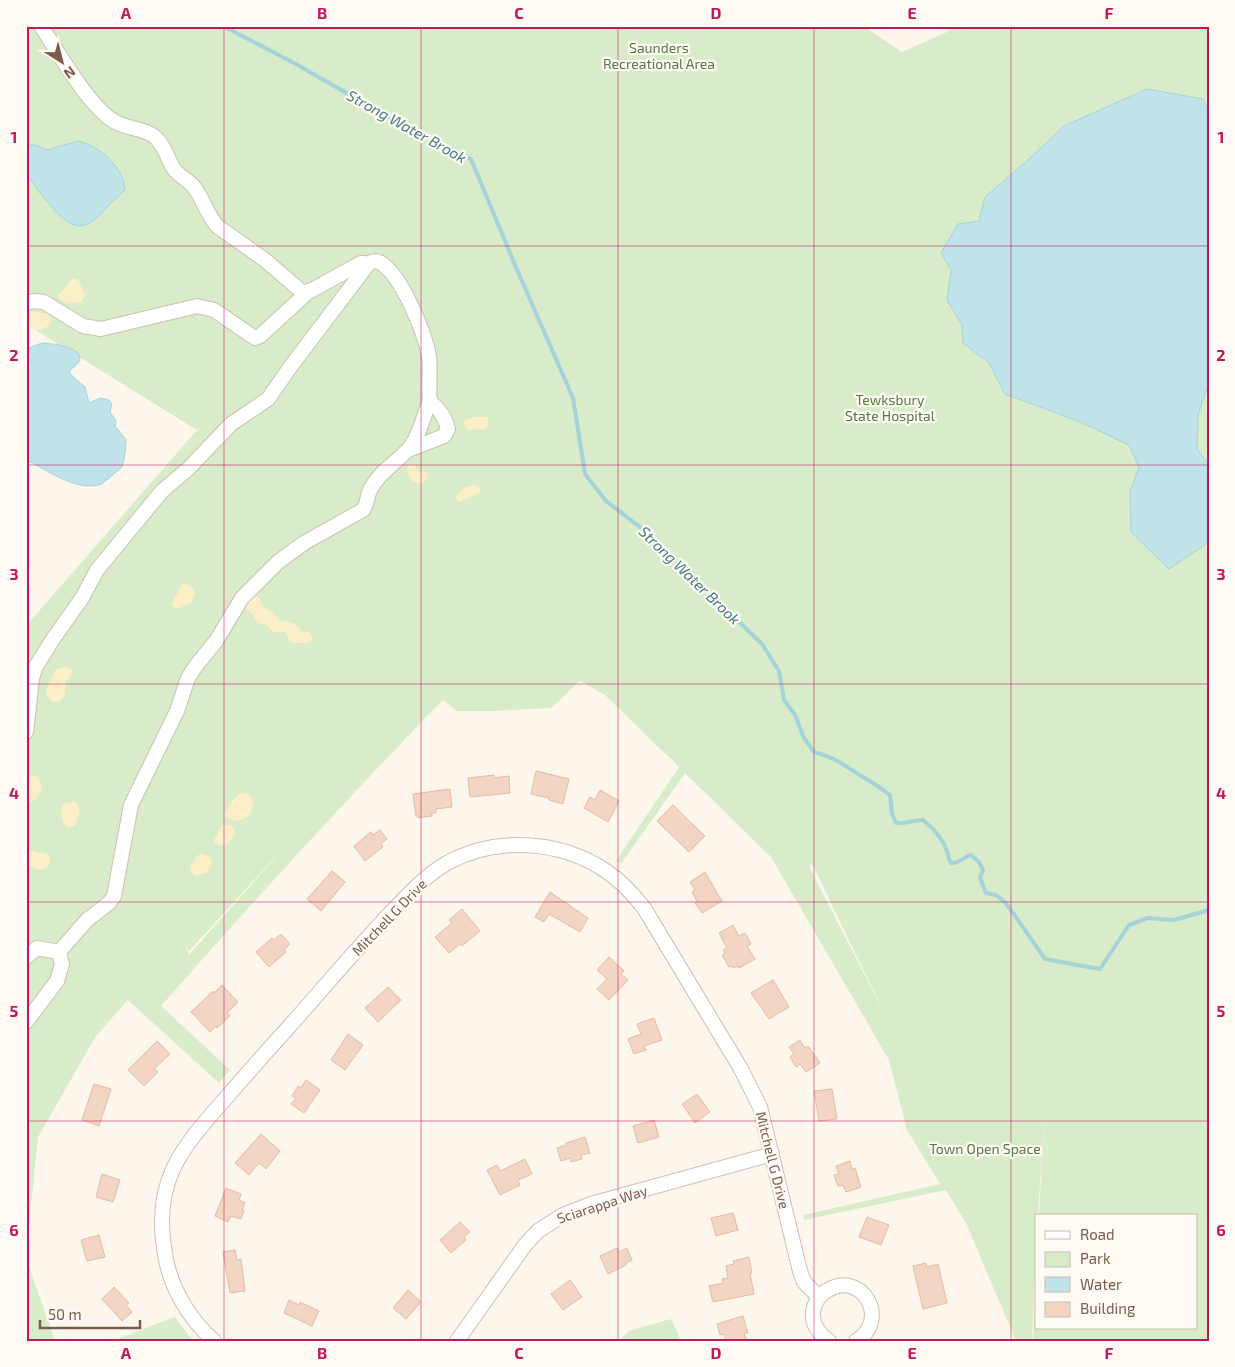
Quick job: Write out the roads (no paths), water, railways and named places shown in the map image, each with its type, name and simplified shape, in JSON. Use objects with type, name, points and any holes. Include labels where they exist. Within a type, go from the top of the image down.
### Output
[{"type":"street","points":[[41,26],[89,97],[100,110],[113,122],[150,134],[156,138],[167,152],[176,171],[193,186],[212,221],[217,226],[265,260],[301,290],[309,291]]},
{"type":"street","points":[[26,732],[35,668],[82,598],[97,570],[162,491],[197,460],[231,424],[268,399],[366,265],[373,261],[378,261],[386,267],[394,275],[406,296],[422,330],[429,355],[431,372],[430,400],[413,444],[391,464],[371,487],[363,510],[290,553],[242,598],[216,641],[188,678],[177,710],[130,805],[114,896],[109,903],[82,924],[59,952]]},
{"type":"street","points":[[26,303],[34,301],[44,302],[83,326],[101,329],[197,306],[214,310],[255,338],[260,336],[309,291],[357,264],[364,263],[366,265]]},
{"type":"street","points":[[408,450],[440,438],[447,433],[446,422],[430,400]]},
{"type":"street","name":"Mitchell G Drive","points":[[214,1341],[189,1312],[176,1290],[167,1266],[162,1231],[163,1204],[169,1180],[180,1154],[229,1094],[402,900],[437,869],[465,855],[486,849],[508,846],[530,845],[547,847],[587,859],[607,871],[626,886],[644,908],[741,1069],[760,1107],[800,1271],[804,1282],[819,1297]]},
{"type":"street","points":[[26,957],[37,948],[59,952]]},
{"type":"street","points":[[26,1022],[57,981],[62,964],[59,952]]},
{"type":"street","name":"Sciarappa Way","points":[[457,1341],[525,1245],[538,1231],[554,1219],[591,1204],[772,1154]]},
{"type":"street","points":[[829,1341],[819,1332],[815,1325],[813,1312],[819,1297],[832,1287],[842,1285],[850,1286],[862,1293],[870,1306],[871,1320],[865,1334],[856,1341]]},
{"type":"water","points":[[1147,89],[1203,99],[1209,113],[1209,382],[1198,415],[1197,449],[1209,465],[1209,542],[1169,569],[1131,532],[1130,492],[1139,467],[1129,445],[1078,421],[1005,394],[989,363],[963,343],[962,325],[947,300],[951,270],[941,253],[958,224],[979,221],[985,197],[1064,126]]},
{"type":"water","points":[[78,141],[94,147],[109,158],[120,172],[125,189],[97,217],[82,226],[68,222],[61,216],[38,191],[26,172],[26,145],[35,145],[47,150]]},
{"type":"water","points":[[42,343],[67,347],[78,353],[80,358],[78,363],[69,371],[85,387],[89,403],[100,398],[109,400],[112,404],[110,412],[116,421],[115,426],[126,440],[125,454],[122,467],[102,484],[92,486],[73,483],[26,460],[26,349]]},
{"type":"waterway","name":"Strong Water Brook","points":[[223,26],[296,64],[388,117],[471,159],[573,398],[585,474],[606,501],[645,531],[762,644],[779,671],[784,700],[795,715],[804,738],[814,752],[840,762],[890,795],[892,814],[896,823],[923,820],[940,838],[951,863],[971,855],[979,862],[983,870],[980,878],[986,893],[996,895],[1006,903],[1045,959],[1100,969],[1129,925],[1148,918],[1174,920],[1209,910]]},
{"type":"park label","name":"Saunders Recreational Area","points":[[659,56]]},
{"type":"park label","name":"Tewksbury State Hospital","points":[[890,408]]},
{"type":"park label","name":"Town Open Space","points":[[985,1148]]}]
